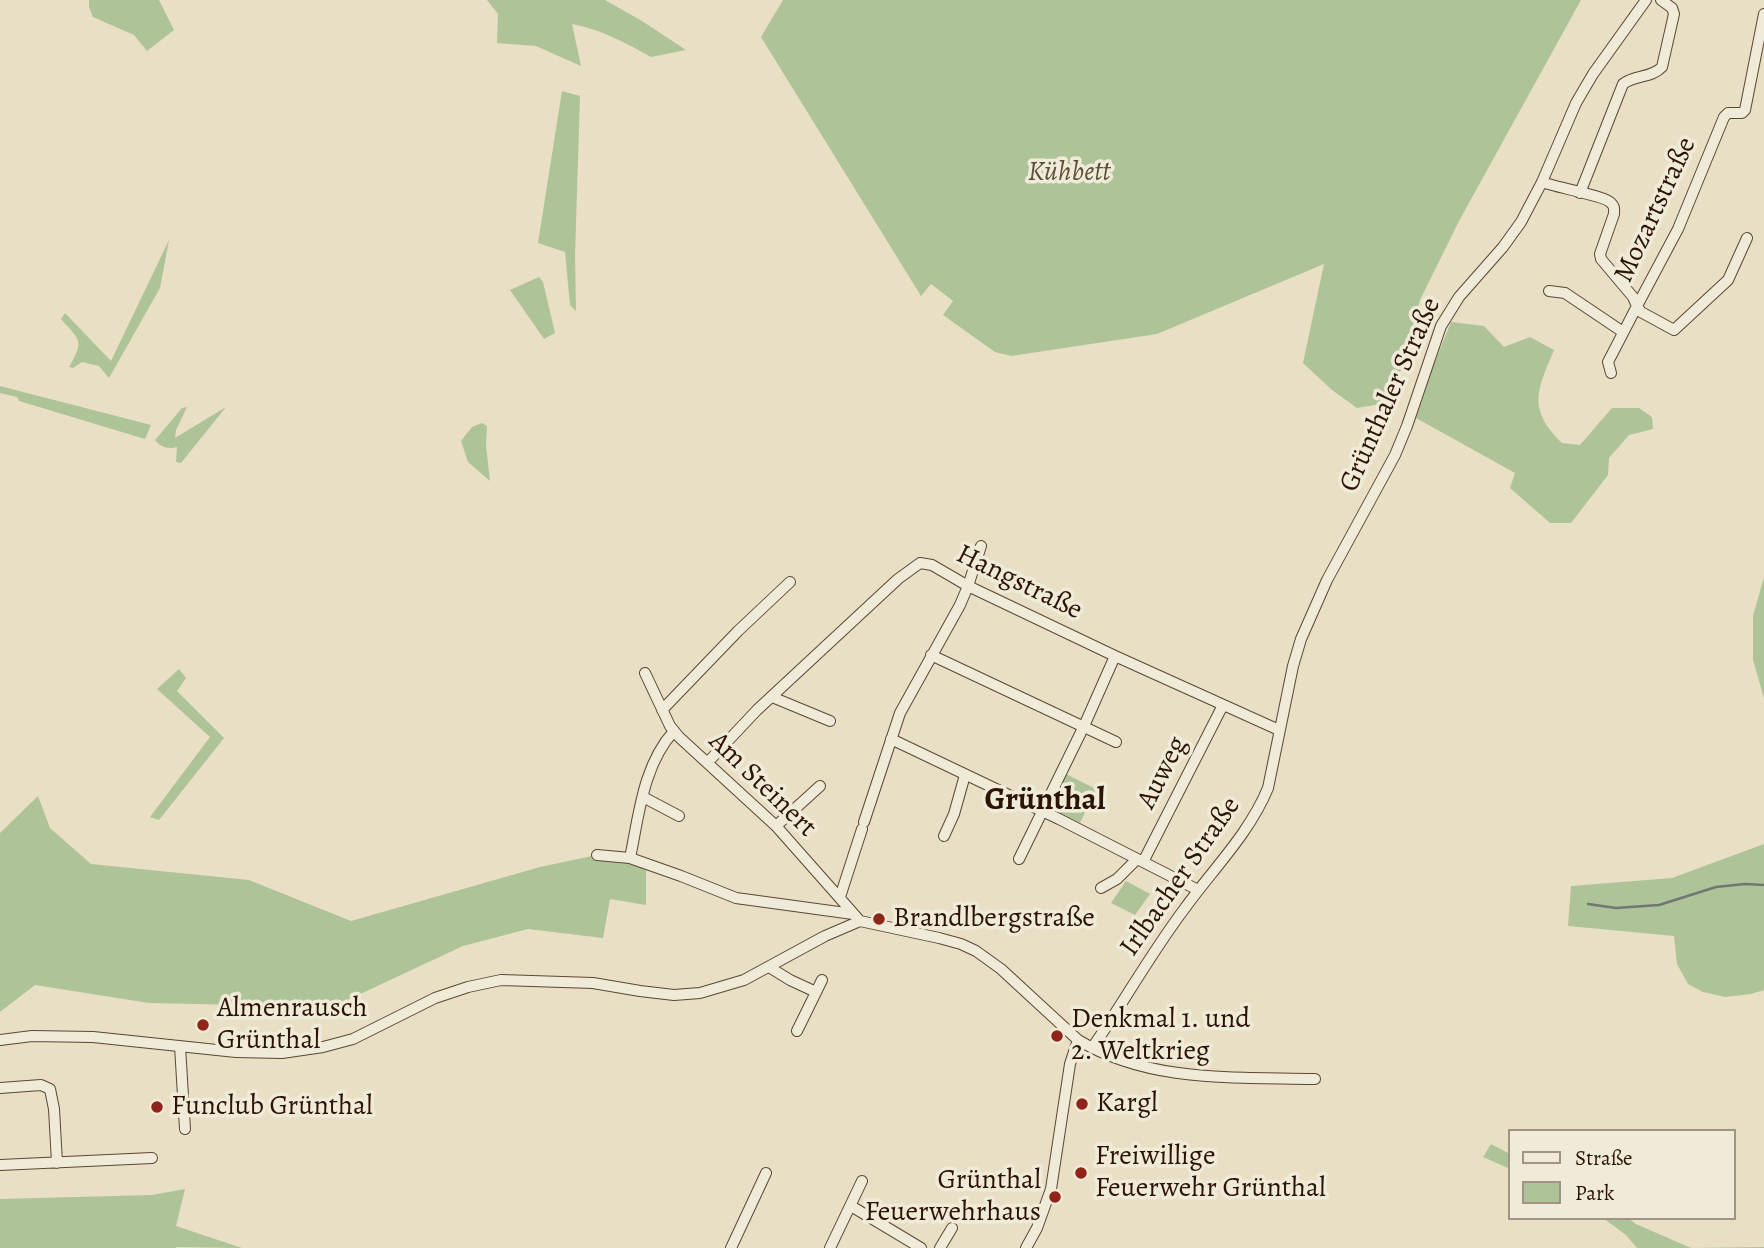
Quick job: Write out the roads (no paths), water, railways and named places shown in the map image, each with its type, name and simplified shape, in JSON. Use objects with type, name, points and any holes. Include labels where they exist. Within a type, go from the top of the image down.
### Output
[{"type":"street","name":"Grünthaler Straße","points":[[1301,639],[1327,580],[1395,455],[1441,326],[1459,297],[1513,235],[1528,211],[1584,89],[1646,0]]},
{"type":"street","points":[[1580,193],[1623,85],[1630,79],[1654,73],[1662,67],[1674,13],[1672,8],[1661,0]]},
{"type":"street","name":"Mozartstraße","points":[[1637,306],[1678,229],[1724,117],[1728,113],[1741,113],[1745,110],[1761,46],[1764,14]]},
{"type":"street","name":"Mozartstraße","points":[[1542,182],[1605,198],[1613,205],[1614,214],[1600,256],[1633,297],[1637,306]]},
{"type":"street","points":[[1611,373],[1608,362],[1637,306],[1641,312],[1674,330],[1728,280],[1747,238]]},
{"type":"street","points":[[1549,291],[1565,293],[1623,332]]},
{"type":"street","points":[[840,897],[900,713],[960,605],[981,545]]},
{"type":"street","name":"Hangstraße","points":[[708,762],[772,697],[898,579],[920,563],[932,565],[968,586],[1115,656],[1279,730]]},
{"type":"street","points":[[662,710],[738,631],[790,582]]},
{"type":"street","name":"Irlbacher Straße","points":[[1092,1048],[1160,942],[1245,830],[1261,804],[1268,788],[1301,639]]},
{"type":"street","points":[[931,655],[1116,741]]},
{"type":"street","points":[[1019,859],[1115,656]]},
{"type":"street","name":"Am Steinert","points":[[645,673],[674,731],[776,826],[857,918]]},
{"type":"street","points":[[772,697],[830,721]]},
{"type":"street","name":"Auweg","points":[[1140,861],[1223,705]]},
{"type":"street","points":[[630,858],[636,822],[656,757],[674,731]]},
{"type":"street","points":[[891,739],[1043,811],[1198,890]]},
{"type":"street","points":[[944,836],[954,814],[965,775]]},
{"type":"street","points":[[776,826],[820,786]]},
{"type":"street","points":[[643,797],[679,816]]},
{"type":"street","points":[[597,855],[630,858],[736,898],[857,918],[961,944],[1001,969],[1078,1040],[1119,1060],[1144,1068],[1204,1077],[1315,1079]]},
{"type":"street","points":[[1101,888],[1140,861]]},
{"type":"street","points":[[0,1040],[32,1036],[93,1037],[236,1052],[282,1053],[323,1047],[353,1038],[435,998],[501,980],[593,983],[674,995],[700,993],[744,980],[857,918]]},
{"type":"street","points":[[769,967],[816,992]]},
{"type":"street","points":[[797,1031],[822,980]]},
{"type":"street","points":[[1026,1248],[1037,1228],[1051,1189],[1070,1064],[1078,1040]]},
{"type":"street","points":[[180,1046],[185,1129]]},
{"type":"street","points":[[0,1088],[41,1085],[50,1089],[57,1163]]},
{"type":"street","points":[[0,1165],[152,1158]]},
{"type":"street","points":[[731,1248],[766,1173]]},
{"type":"street","points":[[830,1248],[862,1181]]},
{"type":"street","points":[[851,1206],[921,1248]]},
{"type":"street","points":[[940,1248],[952,1228]]},
{"type":"waterway","points":[[1588,904],[1616,908],[1659,905],[1716,887],[1764,885]]},
{"type":"place","name":"Brandlbergstraße","points":[[879,919]]},
{"type":"place","name":"Almenrausch Grünthal","points":[[203,1025]]},
{"type":"place","name":"Denkmal 1. und 2. Weltkrieg","points":[[1057,1036]]},
{"type":"place","name":"Kargl","points":[[1082,1104]]},
{"type":"place","name":"Funclub Grünthal","points":[[157,1107]]},
{"type":"place","name":"Freiwillige Feuerwehr Grünthal","points":[[1081,1173]]},
{"type":"place","name":"Grünthal Feuerwehrhaus","points":[[1055,1197]]},
{"type":"district","name":"Grünthal","points":[[1045,801]]},
{"type":"park label","name":"Kühbett","points":[[1069,173]]}]
